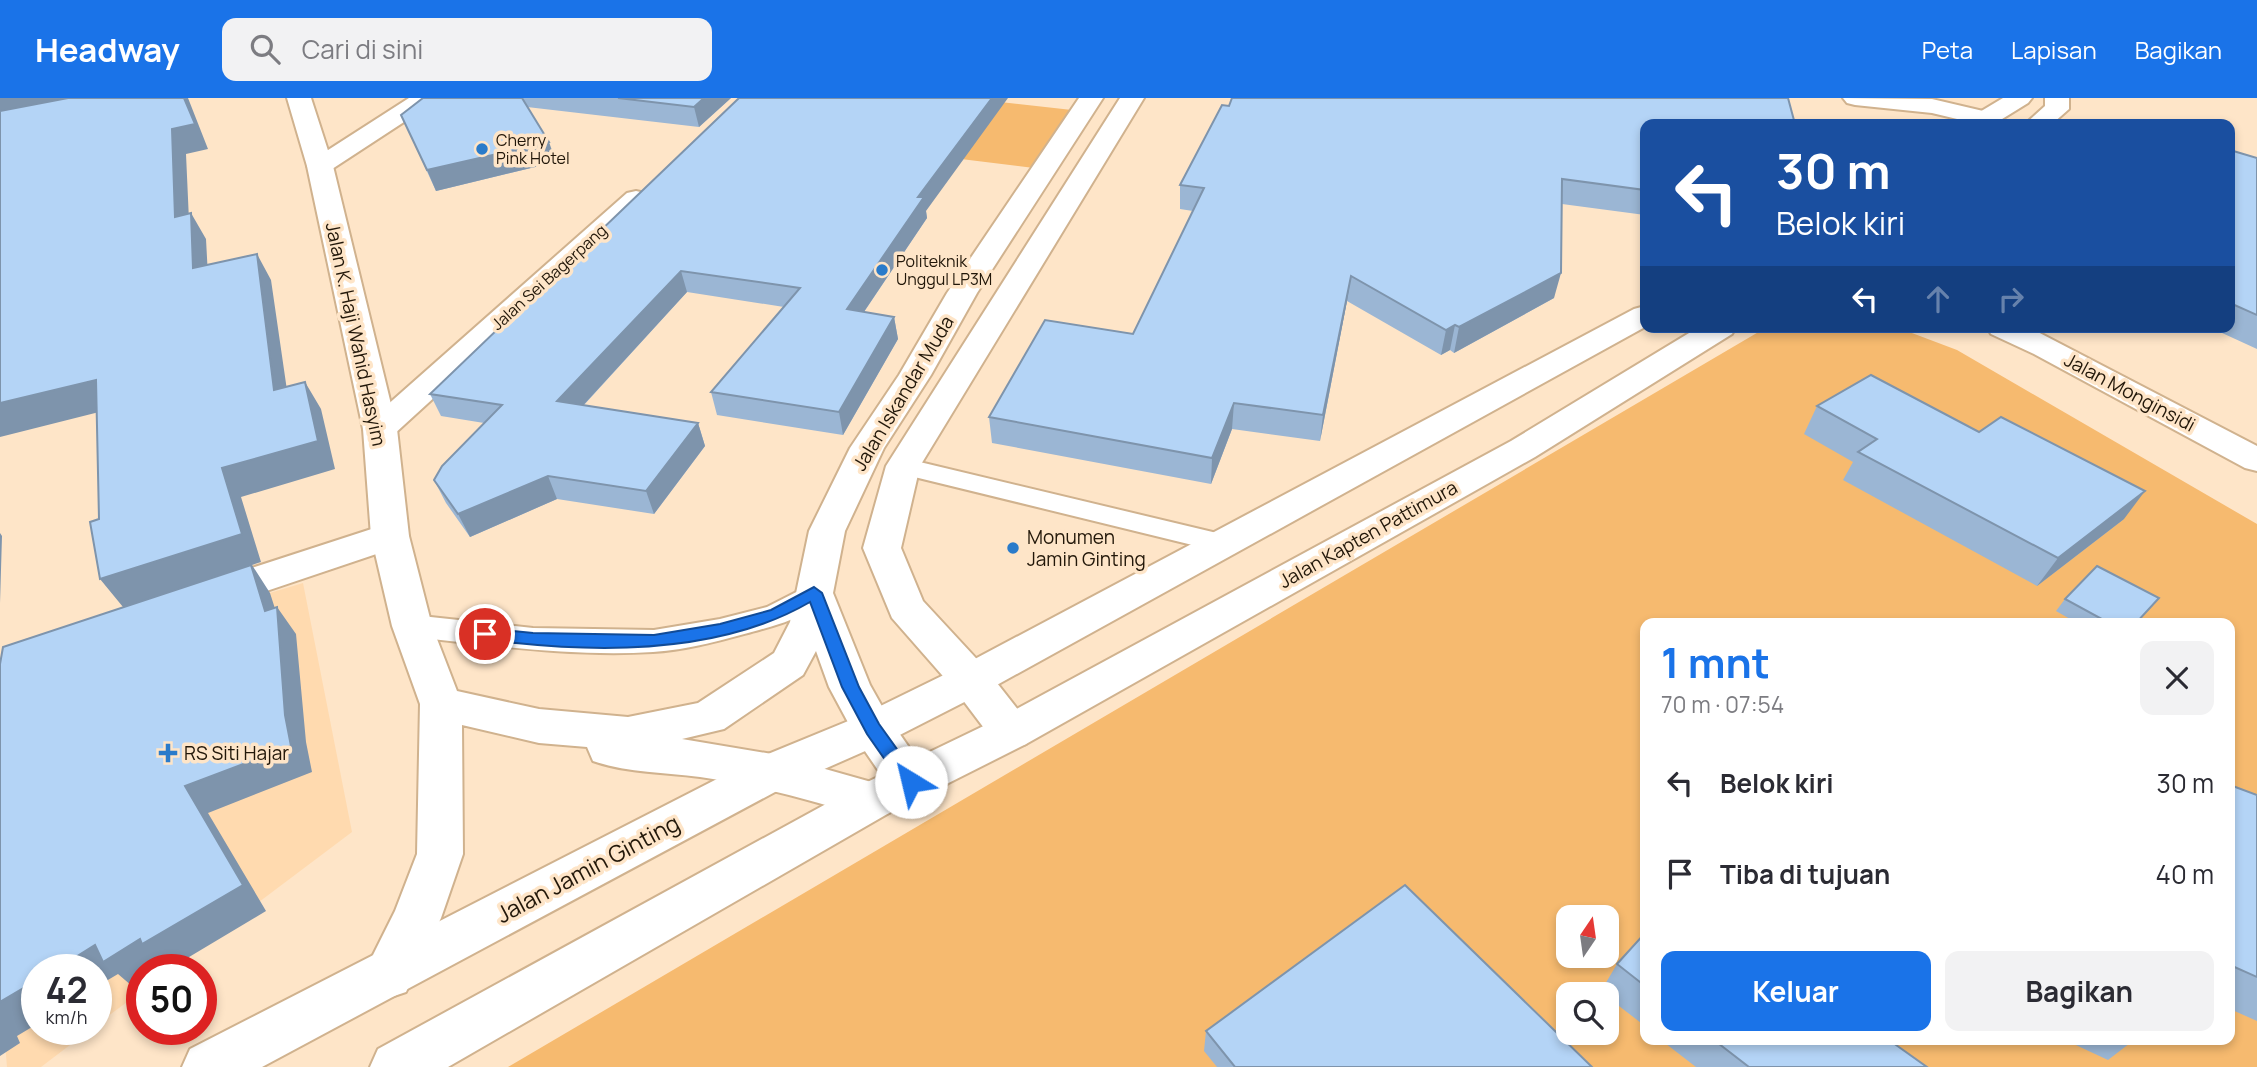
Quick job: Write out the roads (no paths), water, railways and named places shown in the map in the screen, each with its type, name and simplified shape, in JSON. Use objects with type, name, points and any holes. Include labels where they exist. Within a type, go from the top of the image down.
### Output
[{"type":"main road","name":"Jalan K. Haji Wahid Hasyim","points":[[299,98],[320,166],[380,429],[390,536],[412,626],[441,704],[440,854],[417,918],[388,975]]},
{"type":"main road","points":[[320,166],[425,98]]},
{"type":"main road","name":"Jalan Iskandar Muda","points":[[441,704],[540,726],[628,734],[709,718],[789,664],[810,622],[827,531],[867,448],[915,375],[962,293],[1091,98]]},
{"type":"main road","name":"Jalan Iskandar Muda","points":[[1011,733],[971,680],[906,608],[882,548],[903,466],[1132,98]]},
{"type":"main road","points":[[1855,98],[1932,106],[1975,119]]},
{"type":"main road","points":[[1985,119],[2020,98]]},
{"type":"main road","points":[[2044,119],[2057,109],[2057,98]]},
{"type":"main road","name":"Jalan Sei Bagerpang","points":[[380,429],[656,181]]},
{"type":"main road","points":[[971,680],[1640,318]]},
{"type":"main road","name":"Jalan Kapten Pattimura","points":[[1011,733],[1523,449],[1711,333]]},
{"type":"main road","name":"Jalan Monginsidi","points":[[2015,333],[2257,460]]},
{"type":"main road","points":[[182,605],[390,536]]},
{"type":"main road","points":[[814,593],[850,687],[873,729],[892,791]]},
{"type":"main road","name":"Jalan Jamin Ginting","points":[[209,1067],[772,772],[873,729],[971,680]]},
{"type":"main road","points":[[441,704],[509,729],[589,747],[700,759],[892,791]]},
{"type":"main road","points":[[397,1067],[892,791],[1011,733]]},
{"type":"lane","points":[[903,466],[1221,543]]},
{"type":"lane","points":[[412,626],[533,639],[654,641],[720,630],[776,615],[814,593]]},
{"type":"place","name":"Cherry Pink Hotel","points":[[482,149]]},
{"type":"place","name":"Politeknik Unggul LP3M","points":[[882,270]]},
{"type":"place","name":"Monumen Jamin Ginting","points":[[1013,548]]},
{"type":"place","name":"RS Siti Hajar","points":[[168,753]]}]
